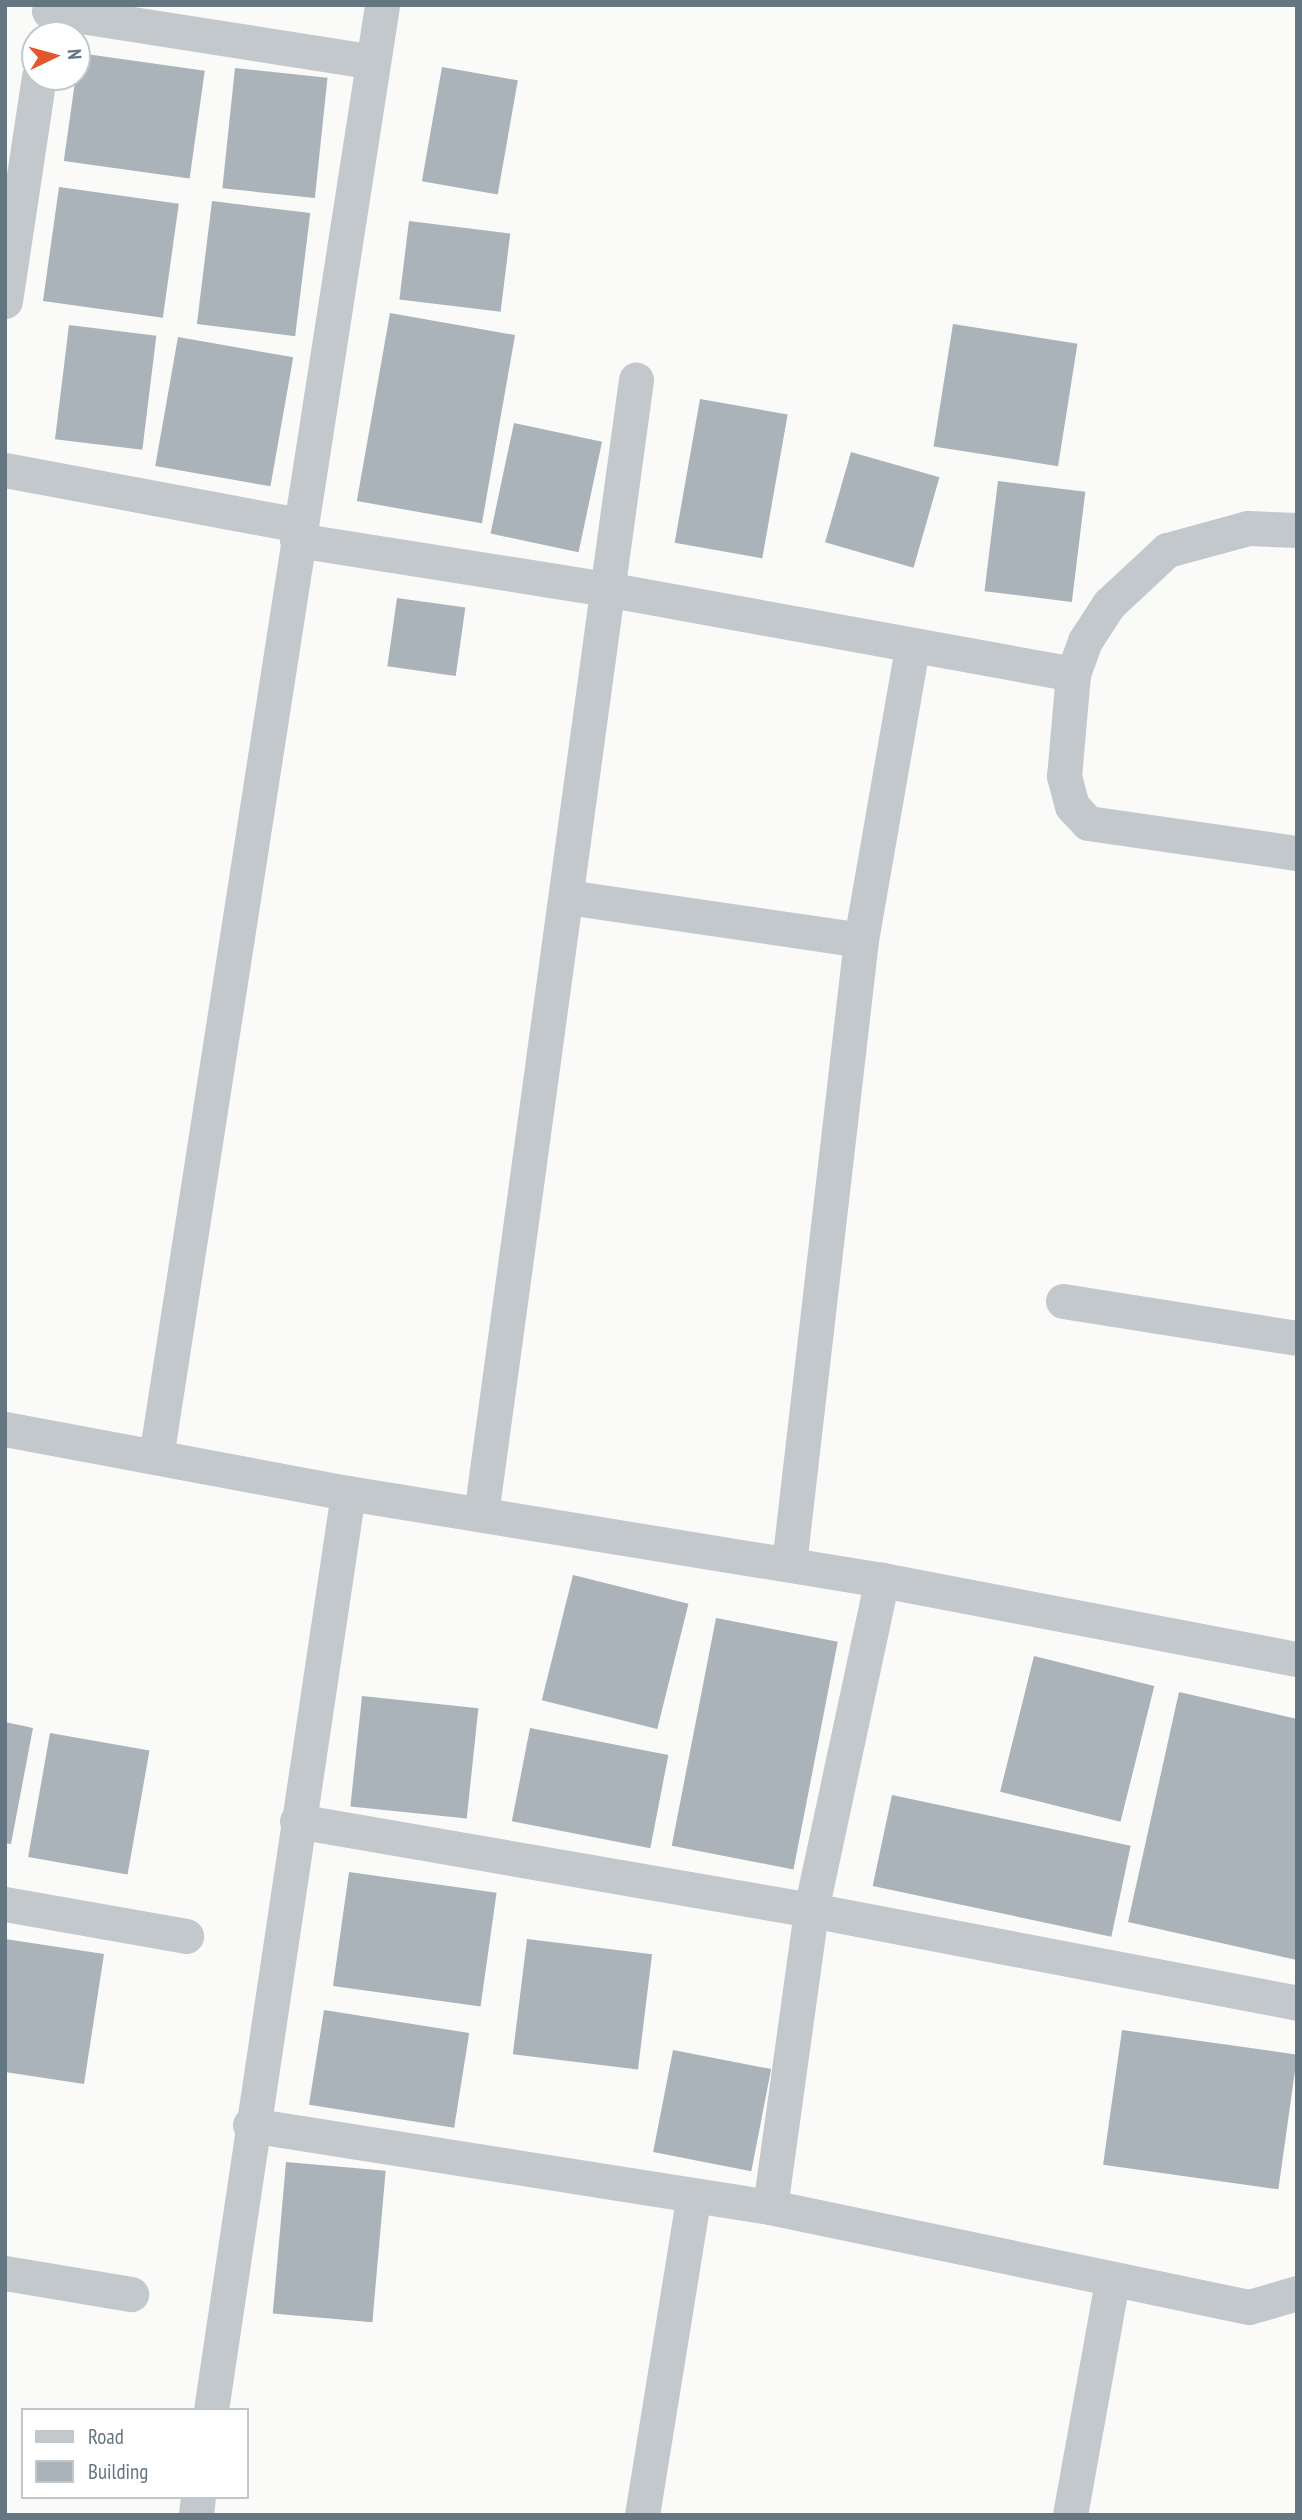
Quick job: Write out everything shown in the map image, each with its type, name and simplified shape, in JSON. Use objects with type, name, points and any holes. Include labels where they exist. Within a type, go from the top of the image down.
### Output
[{"type":"street","points":[[156,1457],[382,5]]},
{"type":"street","points":[[48,17],[373,62]]},
{"type":"street","points":[[5,302],[37,91]]},
{"type":"street","points":[[481,1514],[636,380]]},
{"type":"street","points":[[5,470],[298,532],[912,648],[1073,674]]},
{"type":"street","points":[[1297,530],[1248,528],[1167,550],[1110,604],[1085,641],[1073,674],[1065,776],[1072,806],[1088,823],[1297,853]]},
{"type":"street","points":[[789,1564],[861,940],[912,648]]},
{"type":"street","points":[[567,897],[861,940]]},
{"type":"street","points":[[1063,1301],[1297,1338]]},
{"type":"street","points":[[5,1429],[348,1493],[881,1580],[1297,1659]]},
{"type":"street","points":[[211,2408],[250,2125],[348,1493]]},
{"type":"street","points":[[770,2207],[811,1910],[881,1580]]},
{"type":"street","points":[[297,1821],[811,1910],[1297,2003]]},
{"type":"street","points":[[5,1904],[186,1936]]},
{"type":"street","points":[[250,2125],[770,2207],[1112,2281],[1249,2306],[1297,2293]]},
{"type":"street","points":[[642,2515],[694,2195]]},
{"type":"street","points":[[5,2273],[131,2294]]},
{"type":"street","points":[[1070,2515],[1112,2281]]},
{"type":"building","points":[[91,55],[205,71],[190,179],[64,161],[74,91],[91,91]]},
{"type":"building","points":[[442,67],[518,80],[498,195],[422,181]]},
{"type":"building","points":[[235,68],[327,78],[315,198],[222,188]]},
{"type":"building","points":[[59,187],[179,204],[163,318],[43,301]]},
{"type":"building","points":[[212,201],[310,213],[295,336],[197,324]]},
{"type":"building","points":[[409,221],[510,233],[501,312],[399,299]]},
{"type":"building","points":[[390,313],[515,335],[482,523],[357,501]]},
{"type":"building","points":[[953,324],[1077,344],[1058,466],[934,446]]},
{"type":"building","points":[[69,325],[156,336],[142,450],[55,439]]},
{"type":"building","points":[[178,337],[293,357],[270,486],[155,466]]},
{"type":"building","points":[[700,399],[788,414],[762,558],[675,543]]},
{"type":"building","points":[[514,423],[602,442],[579,552],[491,534]]},
{"type":"building","points":[[851,452],[939,477],[914,568],[825,542]]},
{"type":"building","points":[[998,481],[1085,492],[1072,602],[984,591]]},
{"type":"building","points":[[397,598],[465,608],[456,676],[387,666]]},
{"type":"building","points":[[573,1575],[688,1604],[657,1729],[542,1700]]},
{"type":"building","points":[[716,1618],[838,1642],[793,1869],[672,1846]]},
{"type":"building","points":[[1034,1656],[1154,1686],[1120,1822],[1000,1792]]},
{"type":"building","points":[[1179,1692],[1297,1719],[1297,1960],[1128,1922]]},
{"type":"building","points":[[362,1696],[478,1708],[467,1819],[350,1806]]},
{"type":"building","points":[[5,1722],[33,1728],[11,1844],[5,1843]]},
{"type":"building","points":[[530,1728],[668,1755],[650,1848],[512,1821]]},
{"type":"building","points":[[50,1733],[149,1751],[128,1875],[28,1857]]},
{"type":"building","points":[[892,1795],[1131,1846],[1111,1937],[873,1886]]},
{"type":"building","points":[[349,1872],[497,1893],[481,2007],[333,1986]]},
{"type":"building","points":[[5,1939],[104,1954],[84,2084],[5,2072]]},
{"type":"building","points":[[527,1939],[652,1954],[638,2069],[513,2054]]},
{"type":"building","points":[[324,2010],[469,2033],[454,2128],[309,2105]]},
{"type":"building","points":[[1122,2030],[1297,2055],[1278,2189],[1103,2165]]},
{"type":"building","points":[[673,2050],[771,2069],[751,2171],[653,2152]]},
{"type":"building","points":[[286,2162],[386,2171],[372,2322],[273,2313]]}]
